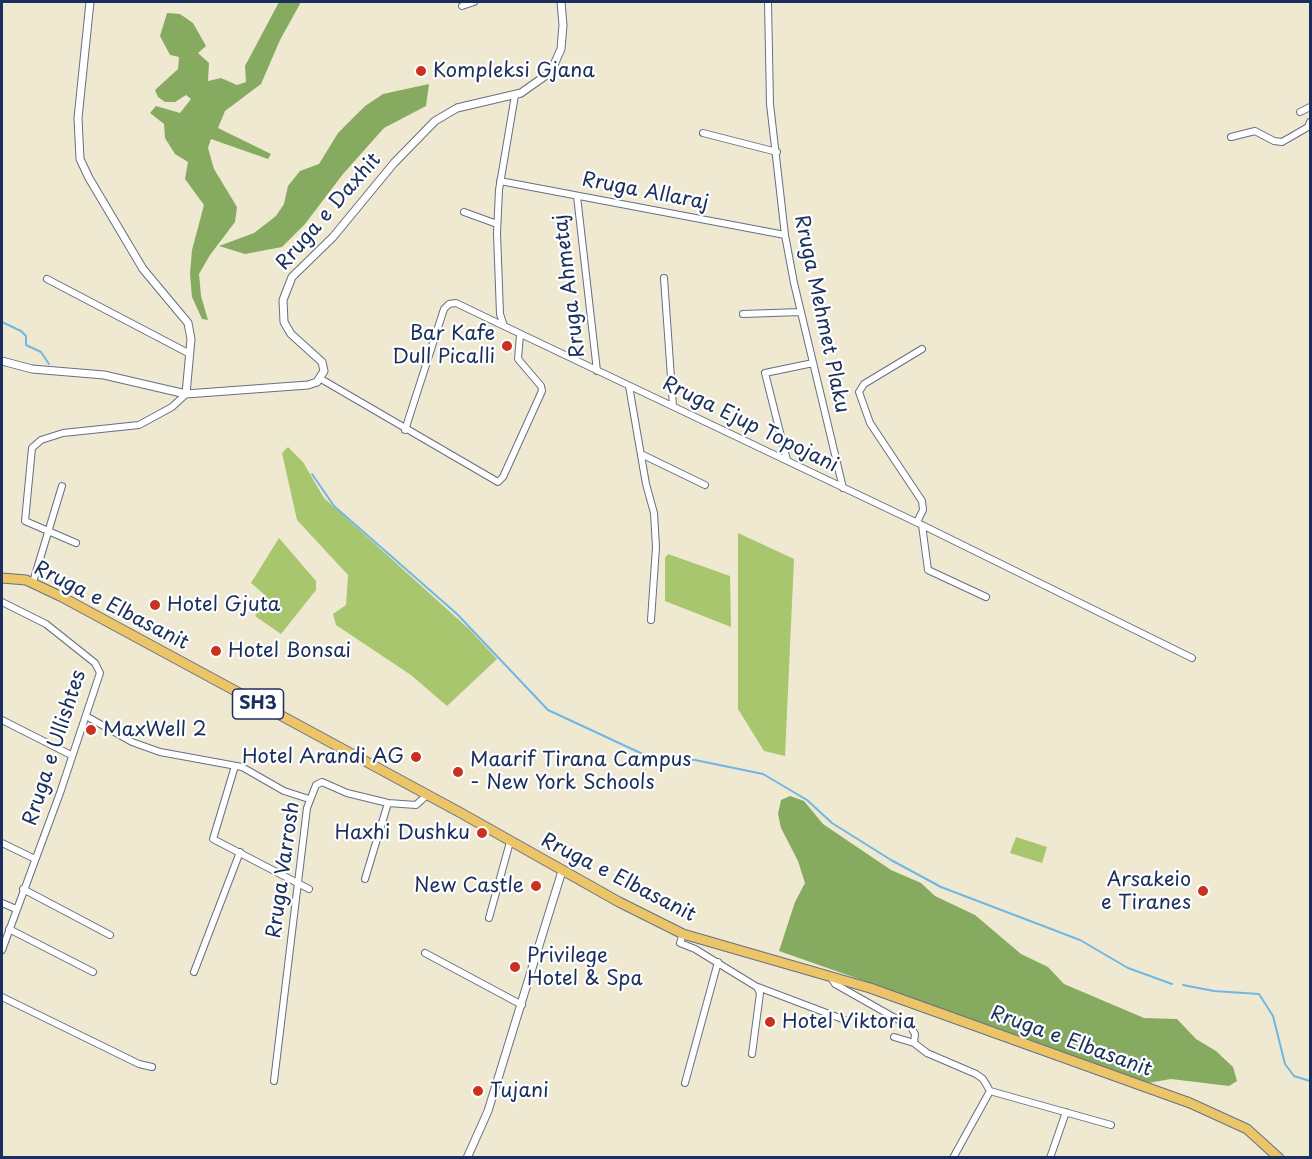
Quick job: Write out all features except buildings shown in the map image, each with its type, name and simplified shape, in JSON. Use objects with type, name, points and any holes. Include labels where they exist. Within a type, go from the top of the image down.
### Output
[{"type":"main road","name":"Rruga e Elbasanit","points":[[2,578],[33,582],[428,795],[562,871],[683,934],[830,976],[1209,1110],[1252,1132],[1279,1158]]},
{"type":"street","points":[[76,543],[25,521],[30,454],[36,444],[63,433],[139,425],[172,406],[186,394],[191,339],[188,323],[143,269],[80,159],[77,134],[90,2]]},
{"type":"street","points":[[462,6],[474,2]]},
{"type":"street","name":"Rruga e Daxhit","points":[[321,380],[324,371],[321,362],[296,340],[284,322],[283,300],[292,277],[333,237],[394,163],[435,121],[457,108],[515,95],[537,83],[558,58],[563,37],[561,2]]},
{"type":"street","name":"Rruga Mehmet Plaku","points":[[768,2],[770,104],[785,235],[843,488]]},
{"type":"street","points":[[504,326],[500,314],[497,225],[500,181],[515,95]]},
{"type":"street","points":[[1300,112],[1311,107]]},
{"type":"street","points":[[1231,137],[1255,131],[1274,141],[1282,142],[1308,127],[1311,122]]},
{"type":"street","points":[[702,133],[777,152]]},
{"type":"street","name":"Rruga Allaraj","points":[[500,181],[785,235]]},
{"type":"street","name":"Rruga Ahmetaj","points":[[577,196],[597,372]]},
{"type":"street","points":[[464,212],[497,225]]},
{"type":"street","points":[[664,278],[673,406]]},
{"type":"street","points":[[47,279],[190,354]]},
{"type":"street","name":"Rruga Ejup Topojani","points":[[405,430],[444,309],[449,304],[456,303],[920,524],[1192,658]]},
{"type":"street","points":[[743,314],[801,312]]},
{"type":"street","points":[[2,361],[32,369],[104,375],[186,394],[308,385],[321,380],[362,402],[405,430],[496,481],[501,481],[542,391],[541,386],[518,359],[520,335]]},
{"type":"street","points":[[922,349],[864,384],[859,392],[870,423],[922,501],[920,524],[928,570],[986,597]]},
{"type":"street","points":[[787,460],[765,373],[813,363]]},
{"type":"street","points":[[629,386],[654,513],[656,547],[651,620]]},
{"type":"street","points":[[641,454],[705,485]]},
{"type":"street","points":[[33,582],[62,486]]},
{"type":"street","name":"Rruga e Ullishtes","points":[[2,602],[46,624],[98,666],[99,677],[2,950]]},
{"type":"street","points":[[86,716],[132,742],[160,752],[242,767],[284,791],[309,799]]},
{"type":"street","points":[[2,720],[71,755]]},
{"type":"street","points":[[235,766],[213,839],[309,889]]},
{"type":"street","name":"Rruga Varrosh","points":[[274,1081],[309,799],[316,785],[320,782],[347,793],[388,803],[417,805],[428,795]]},
{"type":"street","points":[[365,879],[388,803]]},
{"type":"street","points":[[489,918],[496,883],[510,842]]},
{"type":"street","points":[[2,843],[34,859]]},
{"type":"street","points":[[194,972],[240,852]]},
{"type":"street","points":[[467,1158],[488,1111],[562,871]]},
{"type":"street","points":[[23,889],[110,935]]},
{"type":"street","points":[[2,903],[16,909]]},
{"type":"street","points":[[9,929],[93,972]]},
{"type":"street","points":[[683,934],[680,943],[718,962],[757,987],[844,1020]]},
{"type":"street","points":[[425,953],[522,1005]]},
{"type":"street","points":[[685,1083],[718,962]]},
{"type":"street","points":[[830,976],[835,984],[908,1024],[915,1031],[914,1043]]},
{"type":"street","points":[[752,1054],[760,993],[757,987]]},
{"type":"street","points":[[2,997],[139,1064],[152,1067]]},
{"type":"street","points":[[894,1037],[914,1043],[927,1053],[983,1078],[990,1091],[1111,1125]]},
{"type":"street","points":[[953,1158],[990,1091]]},
{"type":"street","points":[[1050,1158],[1066,1112]]},
{"type":"green space","points":[[279,2],[301,2],[280,40],[261,84],[225,111],[218,128],[271,154],[268,159],[211,139],[208,148],[214,169],[237,207],[235,222],[199,274],[201,296],[208,320],[202,319],[192,297],[190,274],[192,250],[204,205],[185,179],[188,162],[175,154],[165,138],[164,124],[150,113],[156,106],[180,113],[191,99],[186,95],[175,102],[165,102],[158,97],[155,90],[178,69],[179,57],[170,55],[160,36],[167,13],[180,14],[193,23],[206,46],[198,53],[209,63],[208,81],[221,78],[237,85],[246,82],[245,66]]},
{"type":"green space","points":[[429,84],[426,106],[384,128],[343,174],[305,224],[282,247],[245,254],[219,246],[254,233],[276,216],[284,204],[288,186],[300,171],[319,164],[338,133],[365,106],[383,94]]},
{"type":"green space","points":[[288,447],[303,462],[324,498],[469,629],[497,659],[447,706],[411,675],[336,625],[333,614],[346,605],[348,575],[297,520],[282,453]]},
{"type":"green space","points":[[738,533],[794,559],[785,756],[764,751],[738,709]]},
{"type":"green space","points":[[279,538],[316,581],[316,590],[281,634],[255,616],[265,600],[265,595],[251,583]]},
{"type":"green space","points":[[668,554],[730,576],[731,627],[665,601],[665,558]]},
{"type":"green space","points":[[790,796],[804,801],[823,824],[891,870],[921,883],[935,896],[975,915],[1021,954],[1048,967],[1064,984],[1144,1018],[1177,1019],[1196,1039],[1216,1051],[1233,1067],[1237,1081],[1229,1086],[1171,1079],[1148,1083],[1137,1081],[959,1019],[873,984],[779,951],[795,902],[805,883],[798,861],[781,828],[778,814],[781,800]]},
{"type":"green space","points":[[1016,837],[1047,847],[1042,863],[1010,853]]},
{"type":"waterway","points":[[2,322],[21,331],[26,336],[26,345],[41,352],[49,364]]},
{"type":"waterway","points":[[312,474],[334,506],[457,614],[548,710],[647,756],[695,760],[763,774],[807,800],[832,823],[891,860],[941,887],[1080,940],[1128,968],[1172,984]]},
{"type":"waterway","points":[[1183,985],[1214,991],[1259,994],[1273,1016],[1285,1064],[1294,1076],[1310,1081]]},
{"type":"place","name":"Kompleksi Gjana","points":[[421,71]]},
{"type":"place","name":"Bar Kafe Dull Picalli","points":[[507,346]]},
{"type":"place","name":"Hotel Gjuta","points":[[155,605]]},
{"type":"place","name":"Hotel Bonsai","points":[[216,651]]},
{"type":"place","name":"MaxWell 2","points":[[91,730]]},
{"type":"place","name":"Hotel Arandi AG","points":[[416,757]]},
{"type":"place","name":"Maarif Tirana Campus - New York Schools","points":[[458,772]]},
{"type":"place","name":"Haxhi Dushku","points":[[482,833]]},
{"type":"place","name":"New Castle","points":[[536,886]]},
{"type":"place","name":"Arsakeio e Tiranes","points":[[1203,891]]},
{"type":"place","name":"Privilege Hotel & Spa","points":[[515,967]]},
{"type":"place","name":"Hotel Viktoria","points":[[770,1022]]},
{"type":"place","name":"Tujani","points":[[478,1091]]}]
